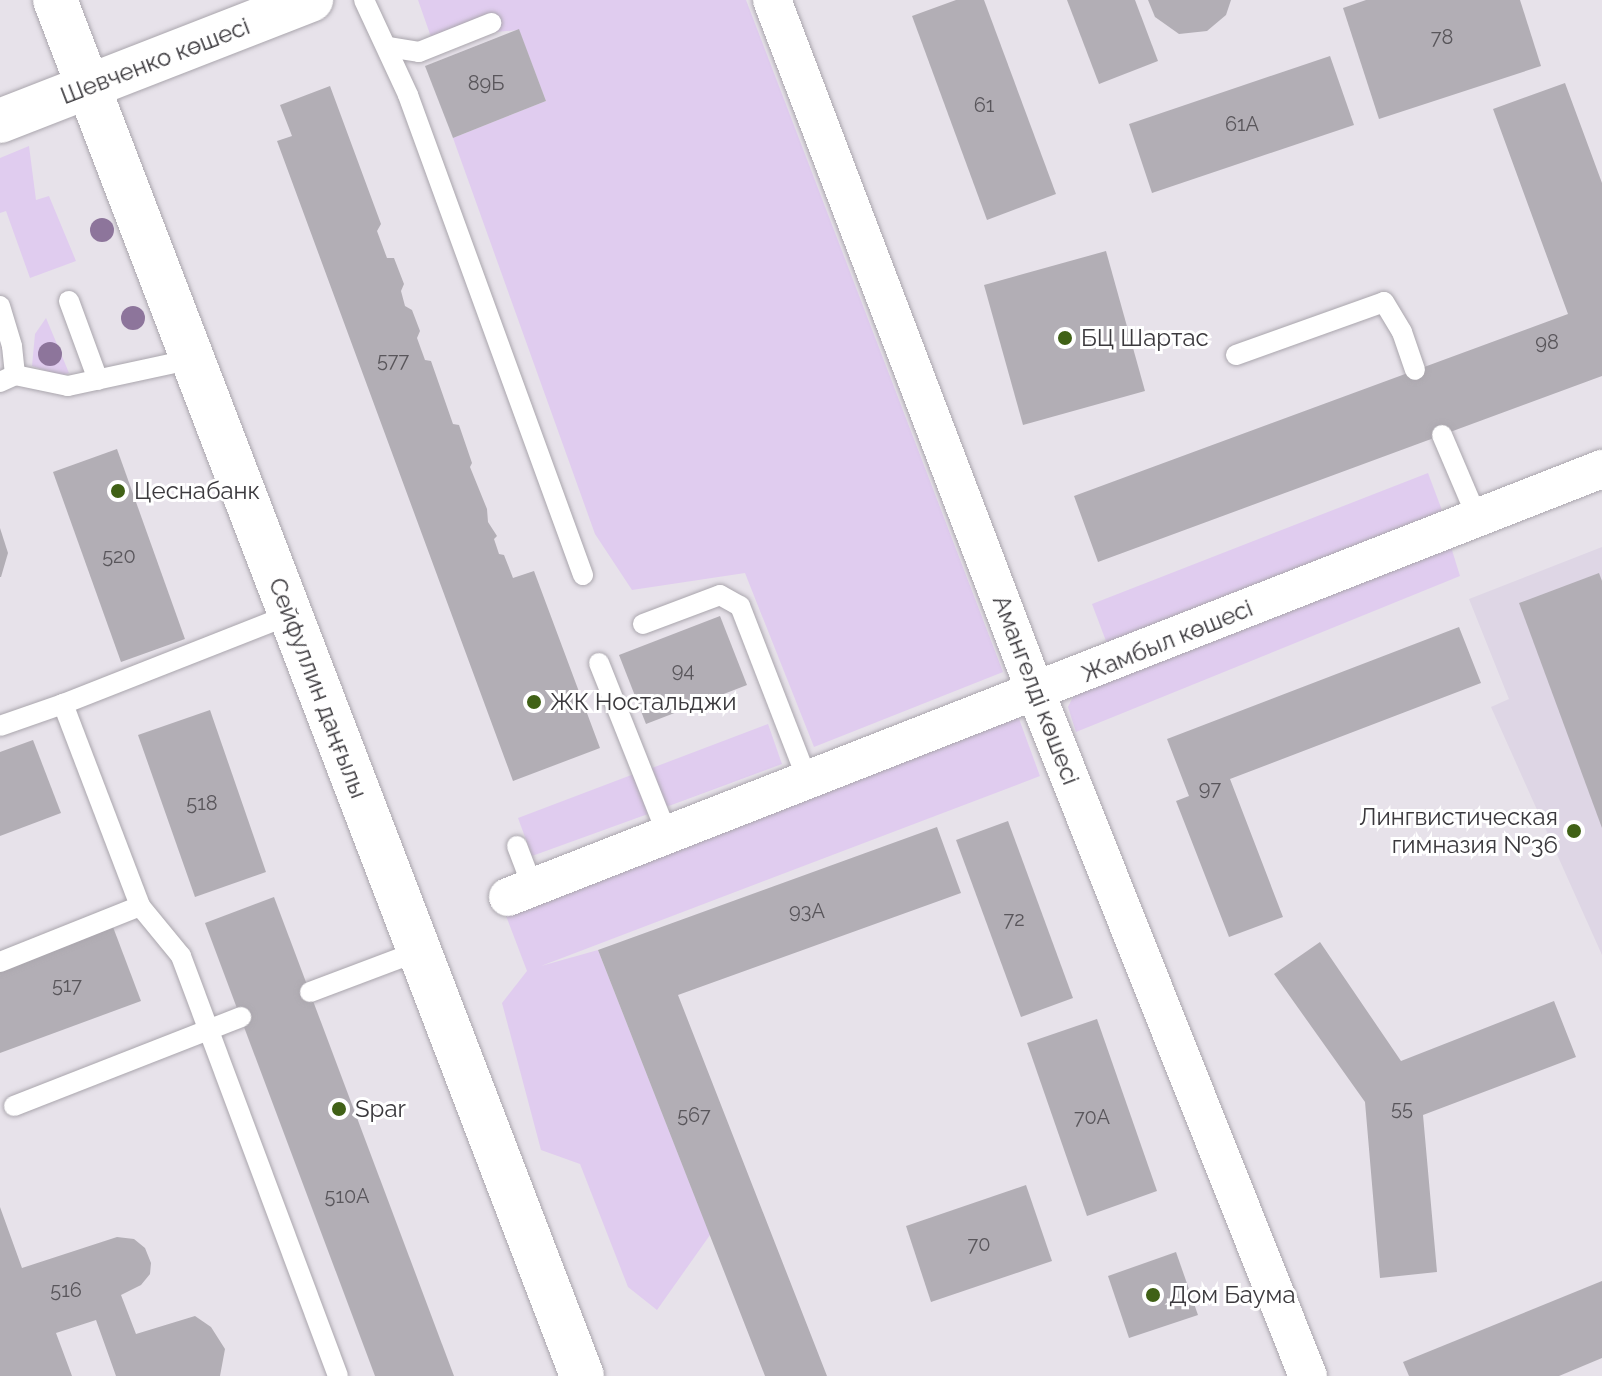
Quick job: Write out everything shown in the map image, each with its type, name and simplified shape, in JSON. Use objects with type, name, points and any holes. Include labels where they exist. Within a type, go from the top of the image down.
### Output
[{"type":"main road","name":"Сейфуллин даңғылы","points":[[55,0],[582,1376]]},
{"type":"main road","name":"Шевченко көшесі","points":[[0,121],[311,0]]},
{"type":"street","name":"Амангелді көшесі","points":[[772,0],[1036,693],[1308,1376]]},
{"type":"street","name":"Жамбыл көшесі","points":[[520,892],[1036,693],[1602,469]]},
{"type":"lane","points":[[364,0],[388,47],[583,575]]},
{"type":"lane","points":[[388,47],[419,52],[491,23]]},
{"type":"lane","points":[[69,301],[98,380]]},
{"type":"lane","points":[[1236,355],[1384,302],[1402,332],[1415,370]]},
{"type":"lane","points":[[0,306],[12,346],[7,379],[68,386],[193,359]]},
{"type":"lane","points":[[1442,435],[1477,517]]},
{"type":"lane","points":[[643,624],[720,595],[731,598],[740,606],[808,781]]},
{"type":"lane","points":[[0,726],[289,615]]},
{"type":"lane","points":[[599,663],[668,836]]},
{"type":"lane","points":[[63,704],[140,906],[181,956],[338,1376]]},
{"type":"lane","points":[[517,846],[520,892]]},
{"type":"lane","points":[[0,962],[140,906]]},
{"type":"lane","points":[[310,992],[419,951]]},
{"type":"lane","points":[[14,1106],[241,1017]]},
{"type":"shaded area","points":[[418,0],[746,0],[1003,672],[814,747],[745,573],[632,590],[595,534],[453,138],[546,101],[519,30],[431,37]]},
{"type":"shaded area","points":[[29,146],[36,200],[49,196],[76,261],[30,278],[6,211],[0,213],[0,158]]},
{"type":"shaded area","points":[[46,318],[69,373],[61,376],[32,366],[35,334]]},
{"type":"shaded area","points":[[1428,473],[1443,513],[1109,649],[1092,604]]},
{"type":"shaded area","points":[[1451,547],[1460,576],[1076,732],[1068,707],[1076,691]]},
{"type":"shaded area","name":"Лингвистическая гимназия №36","points":[[1602,547],[1602,955],[1491,707],[1509,699],[1469,599]]},
{"type":"shaded area","points":[[1018,716],[1040,776],[541,966],[598,950],[710,1235],[657,1310],[628,1287],[580,1164],[541,1150],[502,1003],[527,971],[505,913]]},
{"type":"shaded area","points":[[768,724],[782,764],[666,807],[652,768]]},
{"type":"shaded area","points":[[634,774],[648,814],[532,856],[518,818]]},
{"type":"building","points":[[956,0],[984,0],[1056,194],[987,220],[912,16]]},
{"type":"building","points":[[1067,0],[1135,0],[1158,61],[1099,84]]},
{"type":"building","points":[[1148,0],[1231,0],[1226,15],[1207,31],[1179,34],[1155,17]]},
{"type":"building","points":[[1366,0],[1520,0],[1541,66],[1379,119],[1343,8]]},
{"type":"building","points":[[519,29],[546,101],[453,138],[425,66]]},
{"type":"building","points":[[1330,56],[1354,125],[1152,193],[1129,124]]},
{"type":"building","points":[[1565,83],[1602,183],[1602,376],[1098,562],[1074,496],[1568,314],[1493,109]]},
{"type":"building","points":[[330,86],[381,224],[377,231],[387,258],[394,258],[404,284],[401,291],[405,306],[412,310],[420,331],[417,338],[425,360],[431,361],[453,424],[459,425],[472,463],[470,467],[487,509],[488,522],[497,536],[494,539],[499,554],[504,555],[513,578],[534,571],[600,748],[513,781],[277,141],[292,136],[280,105]]},
{"type":"building","name":"БЦ Шартас","points":[[1106,251],[1145,391],[1023,425],[984,285]]},
{"type":"building","points":[[117,449],[185,639],[121,662],[53,472]]},
{"type":"building","points":[[0,528],[8,553],[1,577],[0,577]]},
{"type":"building","points":[[1599,573],[1602,581],[1602,828],[1519,603]]},
{"type":"building","points":[[720,616],[747,685],[646,724],[619,655]]},
{"type":"building","points":[[1459,627],[1481,683],[1230,779],[1283,917],[1229,937],[1176,801],[1189,796],[1167,739]]},
{"type":"building","points":[[210,710],[266,872],[195,897],[138,735]]},
{"type":"building","points":[[33,740],[61,813],[0,836],[0,752]]},
{"type":"building","points":[[1008,821],[1073,998],[1021,1017],[956,840]]},
{"type":"building","points":[[937,827],[961,893],[678,995],[827,1376],[765,1376],[598,950]]},
{"type":"building","points":[[274,897],[454,1376],[375,1376],[205,923]]},
{"type":"building","points":[[113,927],[141,1001],[0,1053],[0,969]]},
{"type":"building","points":[[1320,942],[1401,1061],[1554,1001],[1576,1057],[1423,1115],[1437,1272],[1380,1278],[1365,1102],[1274,974]]},
{"type":"building","points":[[1097,1019],[1157,1191],[1087,1216],[1027,1043]]},
{"type":"building","points":[[1026,1185],[1052,1261],[931,1302],[906,1226]]},
{"type":"building","points":[[0,1207],[22,1268],[117,1237],[134,1239],[145,1248],[151,1263],[150,1274],[141,1285],[121,1295],[136,1334],[195,1316],[211,1327],[225,1349],[220,1376],[116,1376],[96,1320],[56,1333],[72,1376],[0,1376]]},
{"type":"building","name":"Дом Баума","points":[[1176,1252],[1198,1315],[1129,1338],[1108,1276]]},
{"type":"building","points":[[1602,1281],[1602,1358],[1559,1376],[1409,1376],[1403,1362]]},
{"type":"place","name":"БЦ Шартас","points":[[1065,338]]},
{"type":"place","name":"Цеснабанк","points":[[118,491]]},
{"type":"place","name":"ЖК Ностальджи","points":[[534,702]]},
{"type":"place","name":"Лингвистическая гимназия №36","points":[[1574,831]]},
{"type":"place","name":"Spar","points":[[339,1109]]},
{"type":"place","name":"Дом Баума","points":[[1153,1295]]}]
